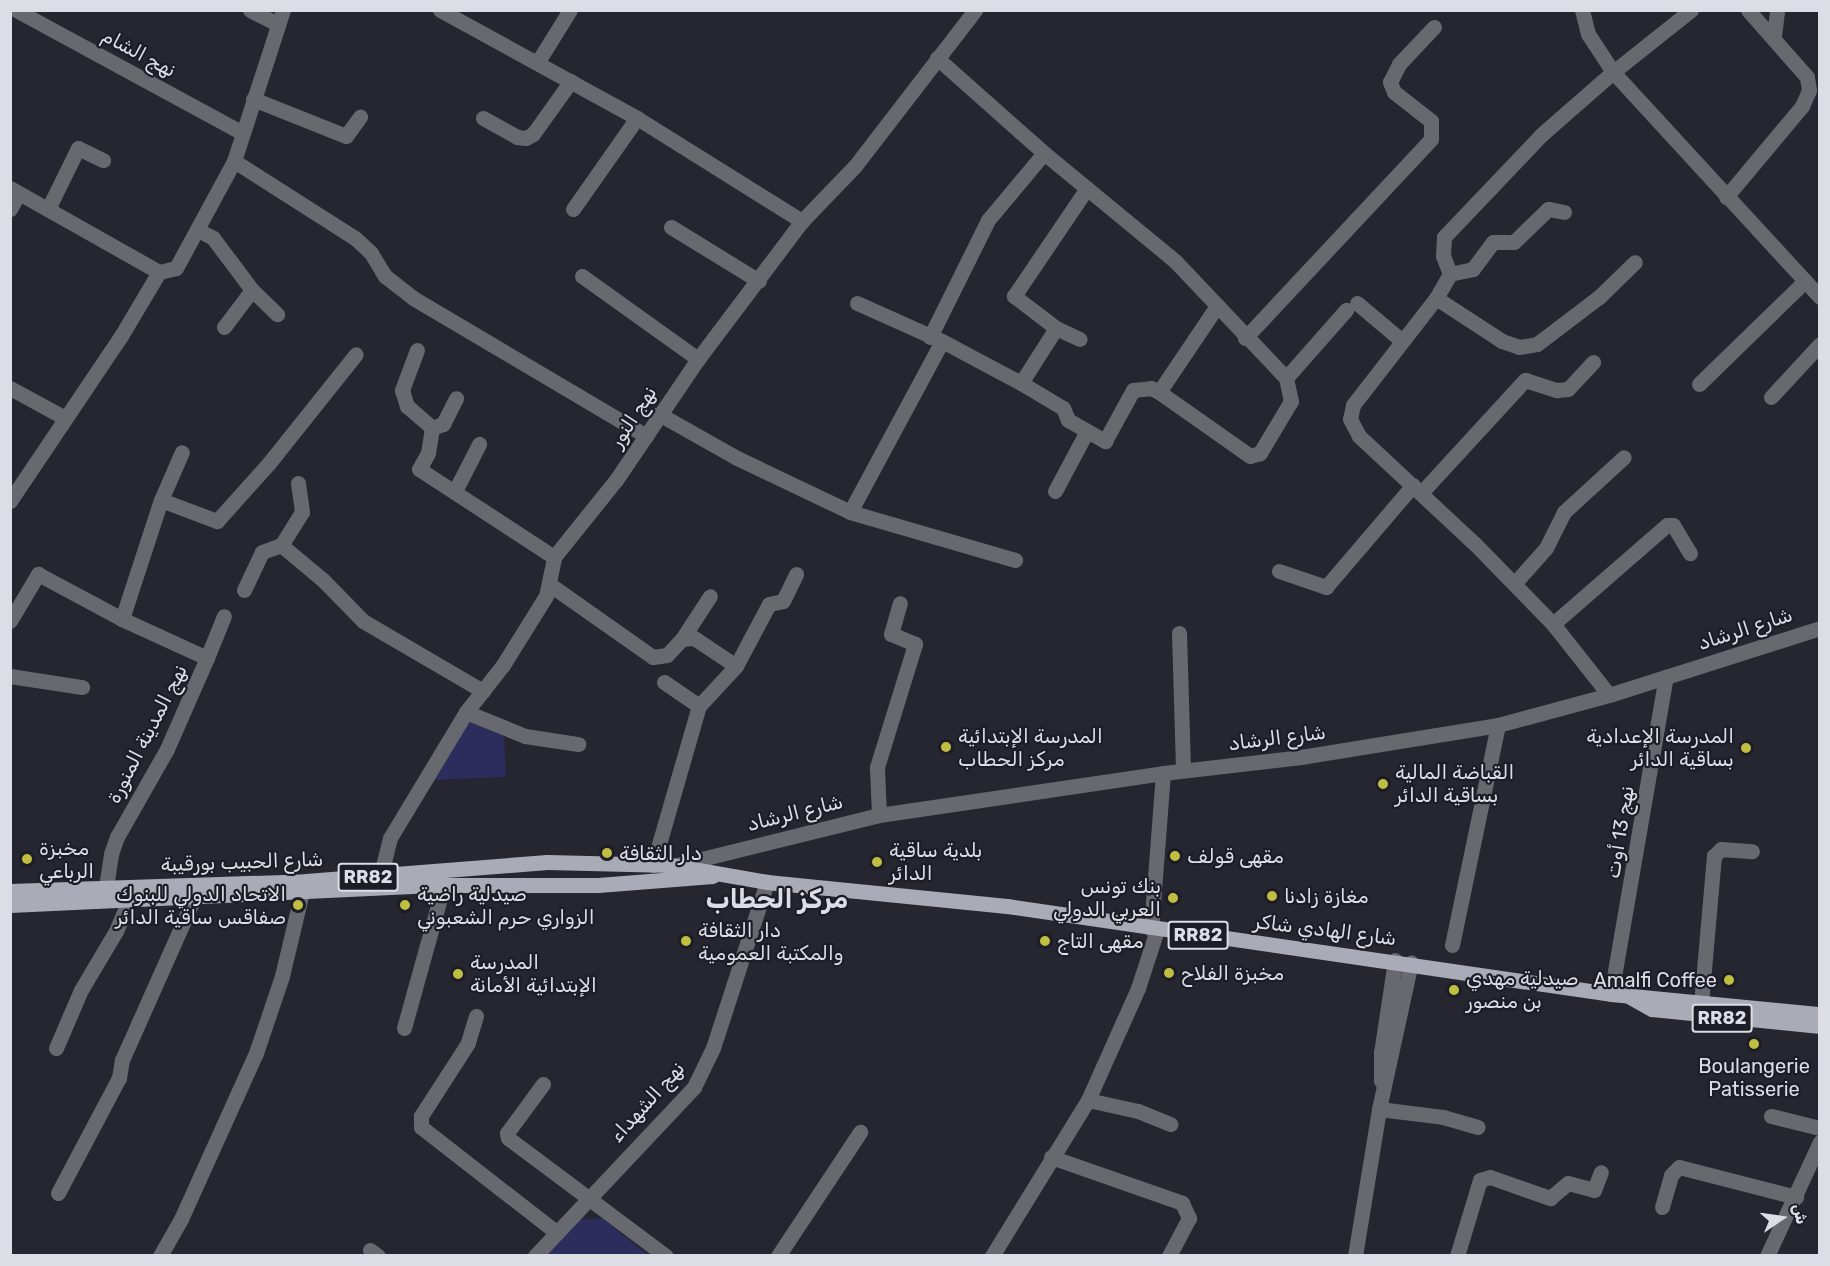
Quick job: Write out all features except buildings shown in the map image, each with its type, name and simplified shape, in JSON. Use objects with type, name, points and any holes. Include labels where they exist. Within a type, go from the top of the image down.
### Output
[{"type":"main road","name":"شارع الحبيب بورقيبة","points":[[10,891],[105,895],[129,900],[302,892],[547,862],[657,872],[725,874],[767,882]]},
{"type":"main road","name":"شارع الحبيب بورقيبة","points":[[10,905],[105,895],[379,883],[598,885],[657,872],[670,865],[691,874]]},
{"type":"main road","name":"شارع الهادي شاكر","points":[[767,882],[1007,906],[1154,929],[1411,962],[1611,994],[1820,1014]]},
{"type":"main road","name":"شارع الهادي شاكر","points":[[1628,996],[1652,1009],[1820,1026]]},
{"type":"street","name":"نهج الشام","points":[[16,10],[241,132]]},
{"type":"street","points":[[10,501],[121,336],[159,272],[181,265],[234,161],[241,132],[280,17],[250,10]]},
{"type":"street","points":[[440,10],[637,118],[802,221]]},
{"type":"street","points":[[537,63],[570,10]]},
{"type":"street","name":"نهج النور","points":[[379,883],[390,838],[466,712],[528,625],[549,584],[555,558],[646,436],[698,359],[802,221],[855,166],[975,10]]},
{"type":"street","points":[[1582,10],[1588,34],[1613,72],[1820,297]]},
{"type":"street","points":[[1609,695],[1553,624],[1417,489],[1359,436],[1350,419],[1353,405],[1401,340],[1436,298],[1449,274],[1443,255],[1444,237],[1541,135],[1613,72],[1691,10]]},
{"type":"street","points":[[1726,197],[1807,98],[1807,77],[1774,36],[1748,10]]},
{"type":"street","points":[[1774,36],[1777,10]]},
{"type":"street","points":[[1245,338],[1431,139],[1431,121],[1394,92],[1390,82],[1399,64],[1434,27]]},
{"type":"street","points":[[857,303],[936,339],[1021,383],[1063,408],[1068,420],[1105,441],[1133,390],[1151,388],[1251,456],[1260,453],[1291,400],[1286,378],[1245,338],[1175,261],[1044,153],[937,58]]},
{"type":"street","points":[[483,118],[517,137],[526,138],[533,134],[571,81]]},
{"type":"street","points":[[253,99],[346,136],[360,117]]},
{"type":"street","points":[[573,209],[637,118]]},
{"type":"street","points":[[48,209],[78,148],[103,160]]},
{"type":"street","points":[[850,512],[936,339],[988,220],[1044,153]]},
{"type":"street","points":[[234,161],[355,238],[371,253],[385,276],[413,298],[646,436]]},
{"type":"street","points":[[1080,339],[1056,328],[1014,296],[1087,188]]},
{"type":"street","points":[[10,209],[15,190],[159,272]]},
{"type":"street","points":[[1449,274],[1473,269],[1493,242],[1514,242],[1528,233],[1548,209],[1564,212]]},
{"type":"street","points":[[671,227],[759,281]]},
{"type":"street","points":[[198,230],[213,238],[252,290],[277,314]]},
{"type":"street","points":[[1436,298],[1502,341],[1519,347],[1537,344],[1599,297],[1635,262]]},
{"type":"street","points":[[582,276],[698,359]]},
{"type":"street","points":[[1699,384],[1805,281]]},
{"type":"street","points":[[224,327],[252,290]]},
{"type":"street","points":[[1159,392],[1217,306]]},
{"type":"street","points":[[1286,378],[1352,307],[1401,340]]},
{"type":"street","points":[[1021,383],[1056,328]]},
{"type":"street","points":[[1771,397],[1820,344]]},
{"type":"street","points":[[417,350],[402,390],[407,406],[432,428]]},
{"type":"street","points":[[161,500],[217,521],[269,463],[356,354]]},
{"type":"street","points":[[1279,571],[1326,587],[1417,489],[1525,380],[1556,390],[1568,389],[1593,362]]},
{"type":"street","points":[[10,388],[65,418]]},
{"type":"street","points":[[432,428],[443,424],[456,398]]},
{"type":"street","points":[[659,414],[737,458],[850,512],[1015,560]]},
{"type":"street","points":[[432,428],[428,453],[419,469],[555,558]]},
{"type":"street","points":[[1055,491],[1087,431]]},
{"type":"street","points":[[454,490],[479,444]]},
{"type":"street","points":[[122,620],[161,500],[182,452]]},
{"type":"street","points":[[1514,584],[1546,548],[1564,512],[1624,457]]},
{"type":"street","points":[[244,590],[262,552],[280,545],[302,512],[298,483]]},
{"type":"street","points":[[1553,624],[1668,525],[1673,525],[1690,553]]},
{"type":"street","points":[[280,545],[323,580],[363,621],[483,691]]},
{"type":"street","name":"نهج المدينة المنورة","points":[[10,621],[38,574],[122,620],[207,658],[167,749],[117,837],[111,854],[105,895]]},
{"type":"street","points":[[657,872],[699,706],[736,666],[769,604],[783,601],[796,574]]},
{"type":"street","points":[[549,584],[653,657],[667,655],[682,639],[710,596]]},
{"type":"street","points":[[879,815],[877,767],[915,644],[891,634],[900,603]]},
{"type":"street","points":[[207,658],[224,616]]},
{"type":"street","name":"شارع الرشاد","points":[[670,865],[879,815],[1183,770],[1312,756],[1498,725],[1609,695],[1820,628]]},
{"type":"street","points":[[1179,633],[1183,770]]},
{"type":"street","points":[[682,639],[694,638],[736,666]]},
{"type":"street","points":[[10,676],[82,687]]},
{"type":"street","name":"نهج 13 أوت","points":[[1611,994],[1666,677]]},
{"type":"street","points":[[664,681],[699,706]]},
{"type":"street","points":[[466,712],[525,736],[578,744]]},
{"type":"street","points":[[1452,945],[1498,725]]},
{"type":"street","points":[[992,1256],[1088,1100],[1138,988],[1154,929],[1163,773]]},
{"type":"street","points":[[1701,1004],[1714,856],[1721,849],[1752,851]]},
{"type":"street","name":"شارع الرشاد","points":[[691,874],[730,850]]},
{"type":"street","name":"نهج الشهداء","points":[[535,1256],[694,1087],[705,1067],[767,882]]},
{"type":"street","points":[[404,1028],[440,898],[439,885]]},
{"type":"street","points":[[160,1256],[201,1177],[256,1053],[282,975],[302,892]]},
{"type":"street","points":[[58,1192],[119,1078],[122,1060],[195,896]]},
{"type":"street","points":[[56,1048],[81,990],[116,931],[129,900]]},
{"type":"street","points":[[1380,1103],[1381,1053],[1395,960]]},
{"type":"street","points":[[1355,1256],[1380,1103],[1411,962]]},
{"type":"street","points":[[476,1016],[468,1043],[421,1116],[421,1127],[556,1232]]},
{"type":"street","points":[[543,1084],[507,1133],[508,1138],[590,1196],[666,1256]]},
{"type":"street","points":[[1088,1100],[1138,1111],[1170,1124]]},
{"type":"street","points":[[1380,1103],[1478,1127]]},
{"type":"street","points":[[1771,1116],[1820,1128]]},
{"type":"street","points":[[778,1256],[860,1132]]},
{"type":"street","points":[[1767,1256],[1820,1142]]},
{"type":"street","points":[[1052,1157],[1182,1203],[1189,1218],[1169,1256]]},
{"type":"street","points":[[1662,1207],[1671,1175],[1679,1167],[1796,1197]]},
{"type":"street","points":[[1458,1256],[1480,1180],[1490,1177],[1550,1198],[1568,1184],[1594,1190],[1601,1172]]},
{"type":"shaded area","points":[[469,720],[504,736],[506,777],[431,780]]},
{"type":"shaded area","points":[[602,1218],[648,1255],[546,1256],[579,1220]]},
{"type":"place","name":"المدرسة الإبتدائية مركز الحطاب","points":[[946,747]]},
{"type":"place","name":"المدرسة الإعدادية بساقية الدائر","points":[[1746,748]]},
{"type":"place","name":"القباضة المالية بساقية الدائر","points":[[1383,784]]},
{"type":"place","name":"دار الثقافة","points":[[607,853]]},
{"type":"place","name":"مقهى قولف","points":[[1175,856]]},
{"type":"place","name":"مخبزة الرباعي","points":[[27,859]]},
{"type":"place","name":"بلدية ساقية الدائر","points":[[877,862]]},
{"type":"place","name":"مغازة زادنا","points":[[1272,896]]},
{"type":"place","name":"بنك تونس العربي الدولي","points":[[1173,898]]},
{"type":"place","name":"الاتحاد الدولي للبنوك صفاقس ساقية الدائر","points":[[298,905]]},
{"type":"place","name":"صيدلية راضية الزواري حرم الشعبوني","points":[[405,905]]},
{"type":"place","name":"دار الثقافة والمكتبة العمومية","points":[[686,941]]},
{"type":"place","name":"مقهى التاج","points":[[1045,941]]},
{"type":"place","name":"مخبزة الفلاح","points":[[1169,973]]},
{"type":"place","name":"المدرسة الإبتدائية الأمانة","points":[[458,974]]},
{"type":"place","name":"Amalfi Coffee","points":[[1729,980]]},
{"type":"place","name":"صيدلية مهدي بن منصور","points":[[1454,990]]},
{"type":"place","name":"Boulangerie Patisserie","points":[[1754,1044]]},
{"type":"district","name":"مركز الحطاب","points":[[777,900]]}]
